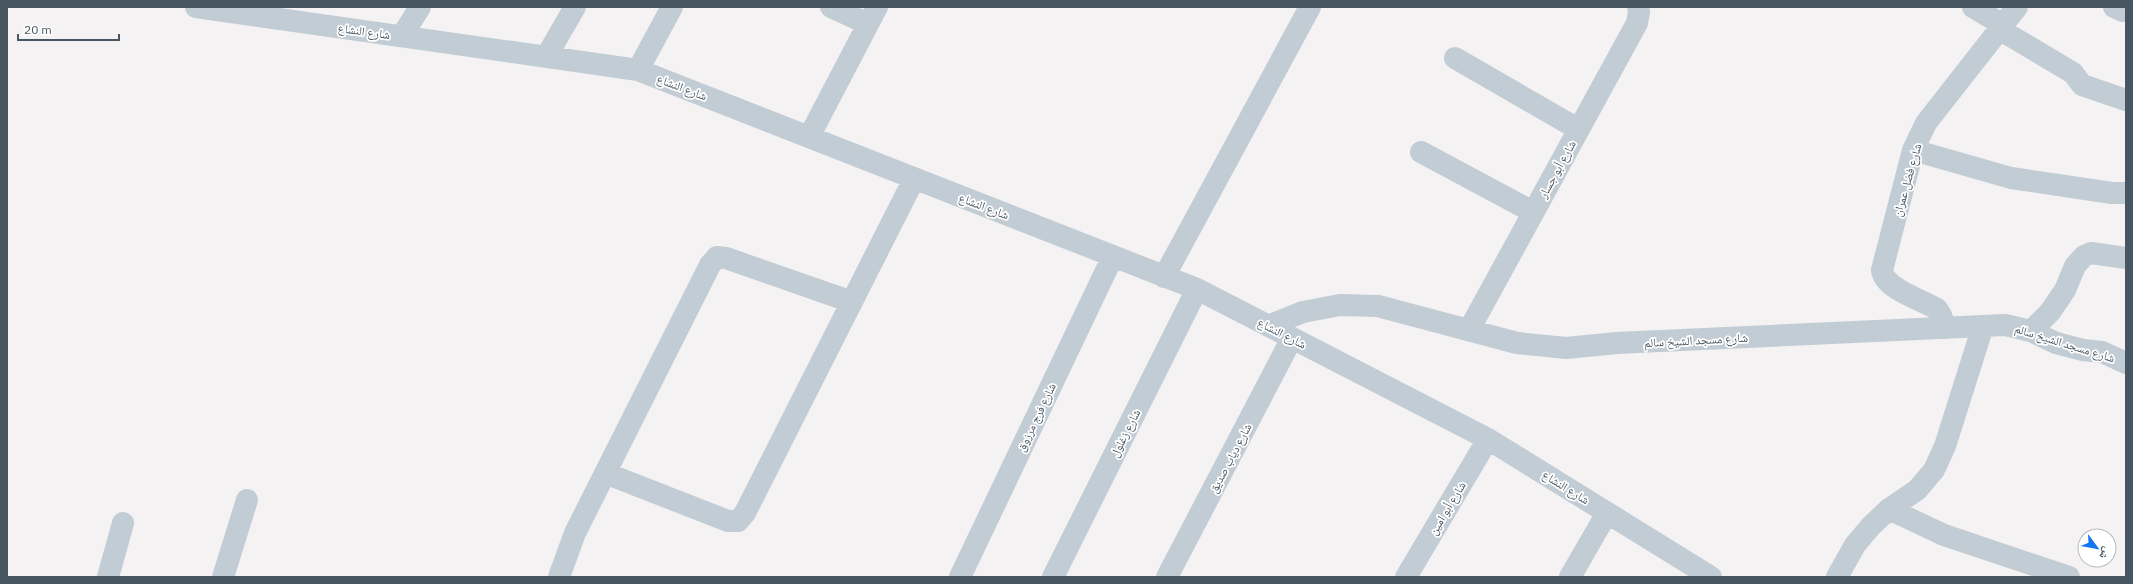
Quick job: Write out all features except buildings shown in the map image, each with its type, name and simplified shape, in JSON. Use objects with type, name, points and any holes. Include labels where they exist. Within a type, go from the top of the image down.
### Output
[{"type":"street","name":"شارع النشاع","points":[[196,7],[638,70],[1197,289],[1488,439],[1711,577]]},
{"type":"street","points":[[402,36],[420,7]]},
{"type":"street","points":[[546,57],[575,7]]},
{"type":"street","points":[[638,70],[672,7]]},
{"type":"street","points":[[809,137],[873,16],[832,7]]},
{"type":"street","points":[[1164,277],[1310,7]]},
{"type":"street","name":"شارع أبو جسار","points":[[1469,330],[1637,23],[1639,12],[1638,7]]},
{"type":"street","points":[[1973,7],[2001,27],[2074,73],[2082,85],[2126,100]]},
{"type":"street","name":"شارع فضل عمران","points":[[1945,328],[1942,315],[1937,309],[1890,284],[1883,275],[1882,270],[1913,150],[1926,123],[2017,7]]},
{"type":"street","points":[[1455,58],[1578,129]]},
{"type":"street","points":[[1913,150],[2011,178],[2112,193],[2126,193]]},
{"type":"street","points":[[1421,152],[1533,212]]},
{"type":"street","points":[[605,473],[728,521],[738,521],[745,513],[914,179]]},
{"type":"street","points":[[2030,331],[2050,312],[2065,290],[2075,266],[2084,256],[2091,253],[2126,258]]},
{"type":"street","name":"شارع فرج مرزوق","points":[[960,577],[1113,256]]},
{"type":"street","points":[[559,577],[575,534],[605,473],[710,265],[717,257],[726,258],[852,302]]},
{"type":"street","name":"شارع زغلول","points":[[1053,577],[1197,289]]},
{"type":"street","name":"شارع مسجد الشيخ سالم","points":[[1268,326],[1303,312],[1340,305],[1378,306],[1517,343],[1566,348],[1617,343],[2005,325],[2030,331],[2056,343],[2083,350],[2102,352],[2126,363]]},
{"type":"street","points":[[1837,577],[1855,545],[1871,526],[1889,509],[1917,490],[1934,470],[1945,446],[1984,326]]},
{"type":"street","name":"شارع دياب صديق","points":[[1167,577],[1292,338]]},
{"type":"street","name":"شارع أبو امين","points":[[1406,577],[1488,439]]},
{"type":"street","points":[[223,577],[246,500]]},
{"type":"street","points":[[1889,509],[1944,535],[2068,577]]},
{"type":"street","points":[[1570,577],[1607,513]]},
{"type":"street","points":[[108,577],[123,523]]}]
